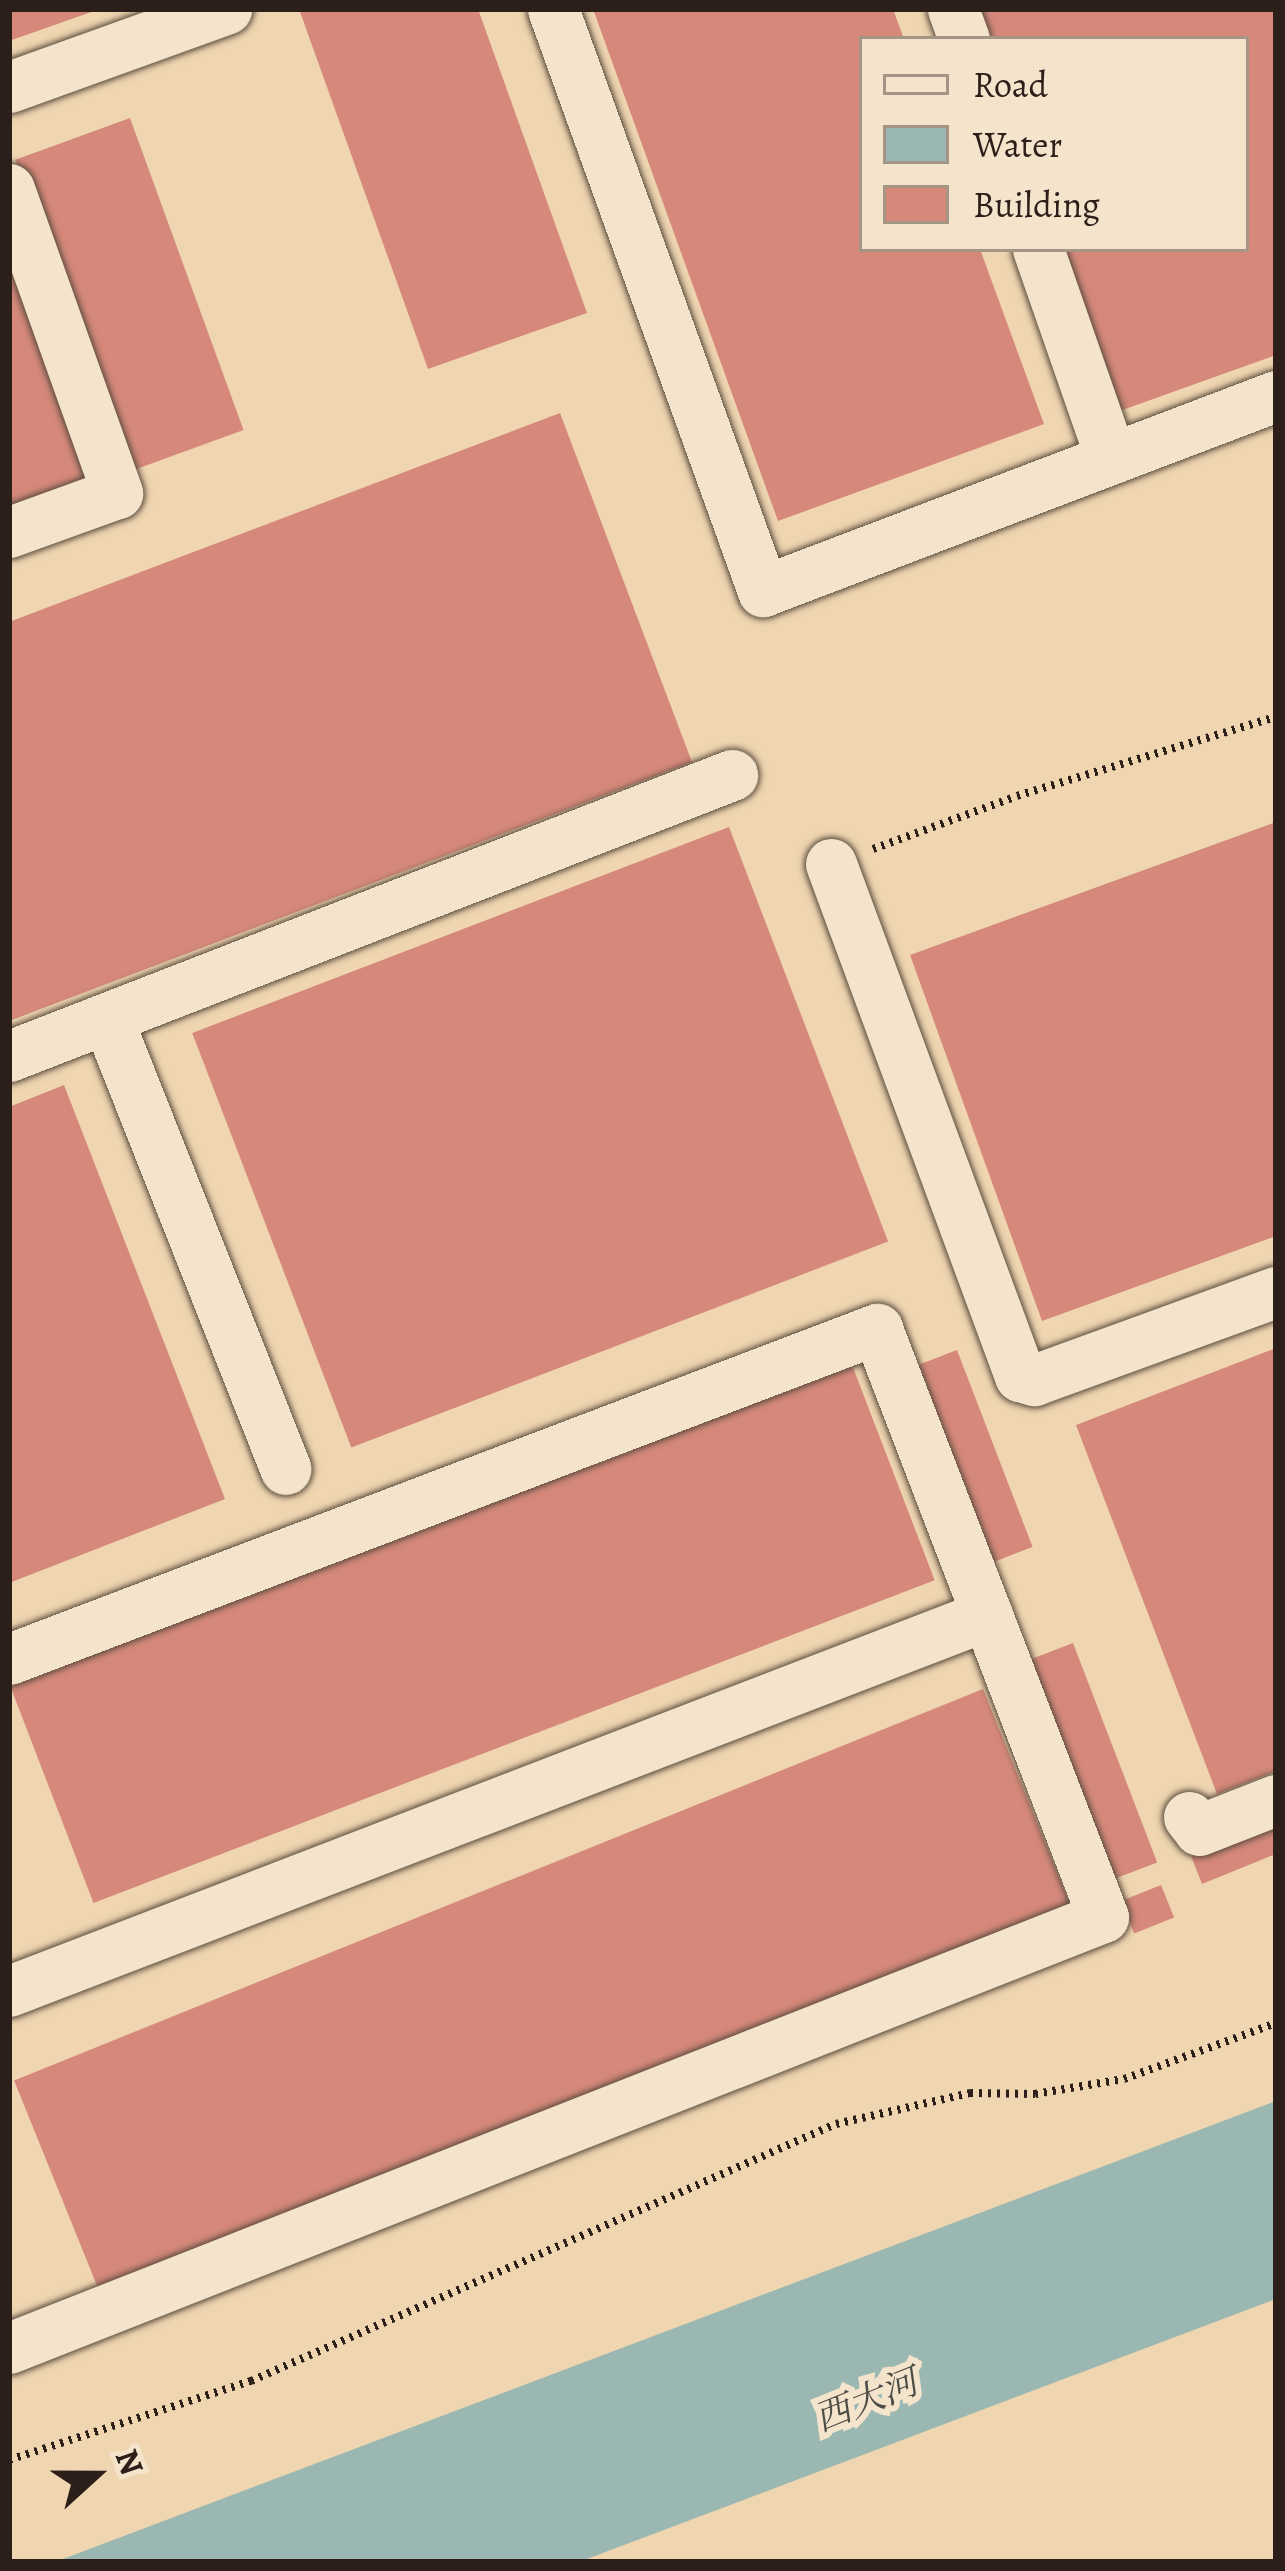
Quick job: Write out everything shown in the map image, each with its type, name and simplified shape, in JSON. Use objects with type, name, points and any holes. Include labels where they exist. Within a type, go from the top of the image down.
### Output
[{"type":"lane","points":[[9,87],[226,9]]},
{"type":"lane","points":[[553,9],[763,591],[1276,396]]},
{"type":"lane","points":[[9,189],[117,494],[9,532]]},
{"type":"lane","points":[[1039,252],[1112,459]]},
{"type":"lane","points":[[9,1056],[732,775]]},
{"type":"lane","points":[[831,864],[1020,1376],[1034,1380],[1276,1292]]},
{"type":"lane","points":[[107,1018],[286,1469]]},
{"type":"lane","points":[[9,1659],[877,1329],[1103,1917],[9,2348]]},
{"type":"lane","points":[[9,1991],[987,1615]]},
{"type":"lane","points":[[1189,1816],[1199,1830],[1276,1800]]},
{"type":"path","points":[[831,864],[1017,796],[1276,717]]},
{"type":"path","points":[[9,2460],[251,2381],[836,2124],[970,2093],[1035,2094],[1124,2079],[1276,2023]]},
{"type":"water","name":"西大河","points":[[1276,2101],[1276,2299],[579,2562],[55,2562]]},
{"type":"building","points":[[9,9],[97,9],[97,10],[9,41]]},
{"type":"building","points":[[299,9],[478,9],[587,313],[428,369]]},
{"type":"building","points":[[593,9],[893,9],[903,36],[859,36],[859,252],[981,252],[1044,424],[778,521]]},
{"type":"building","points":[[968,9],[1276,9],[1276,355],[1114,413],[1056,252],[1249,252],[1249,36],[978,36]]},
{"type":"building","points":[[130,118],[244,430],[129,472],[15,160]]},
{"type":"building","points":[[9,249],[92,478],[9,508]]},
{"type":"building","points":[[560,413],[692,762],[9,1021],[9,622]]},
{"type":"building","points":[[1276,822],[1276,1236],[1042,1321],[910,955]]},
{"type":"building","points":[[729,827],[888,1242],[351,1448],[192,1033]]},
{"type":"building","points":[[64,1085],[225,1499],[9,1583],[9,1107]]},
{"type":"building","points":[[1276,1348],[1276,1771],[1217,1794],[1076,1425]]},
{"type":"building","points":[[957,1350],[1033,1547],[988,1564],[912,1367]]},
{"type":"building","points":[[849,1357],[935,1580],[93,1903],[9,1679]]},
{"type":"building","points":[[1073,1643],[1157,1862],[1111,1880],[1026,1661]]},
{"type":"building","points":[[983,1689],[1073,1912],[104,2303],[14,2080]]},
{"type":"building","points":[[1276,1821],[1276,1854],[1202,1884],[1191,1856]]},
{"type":"building","points":[[1161,1885],[1174,1917],[1134,1934],[1121,1901]]}]
